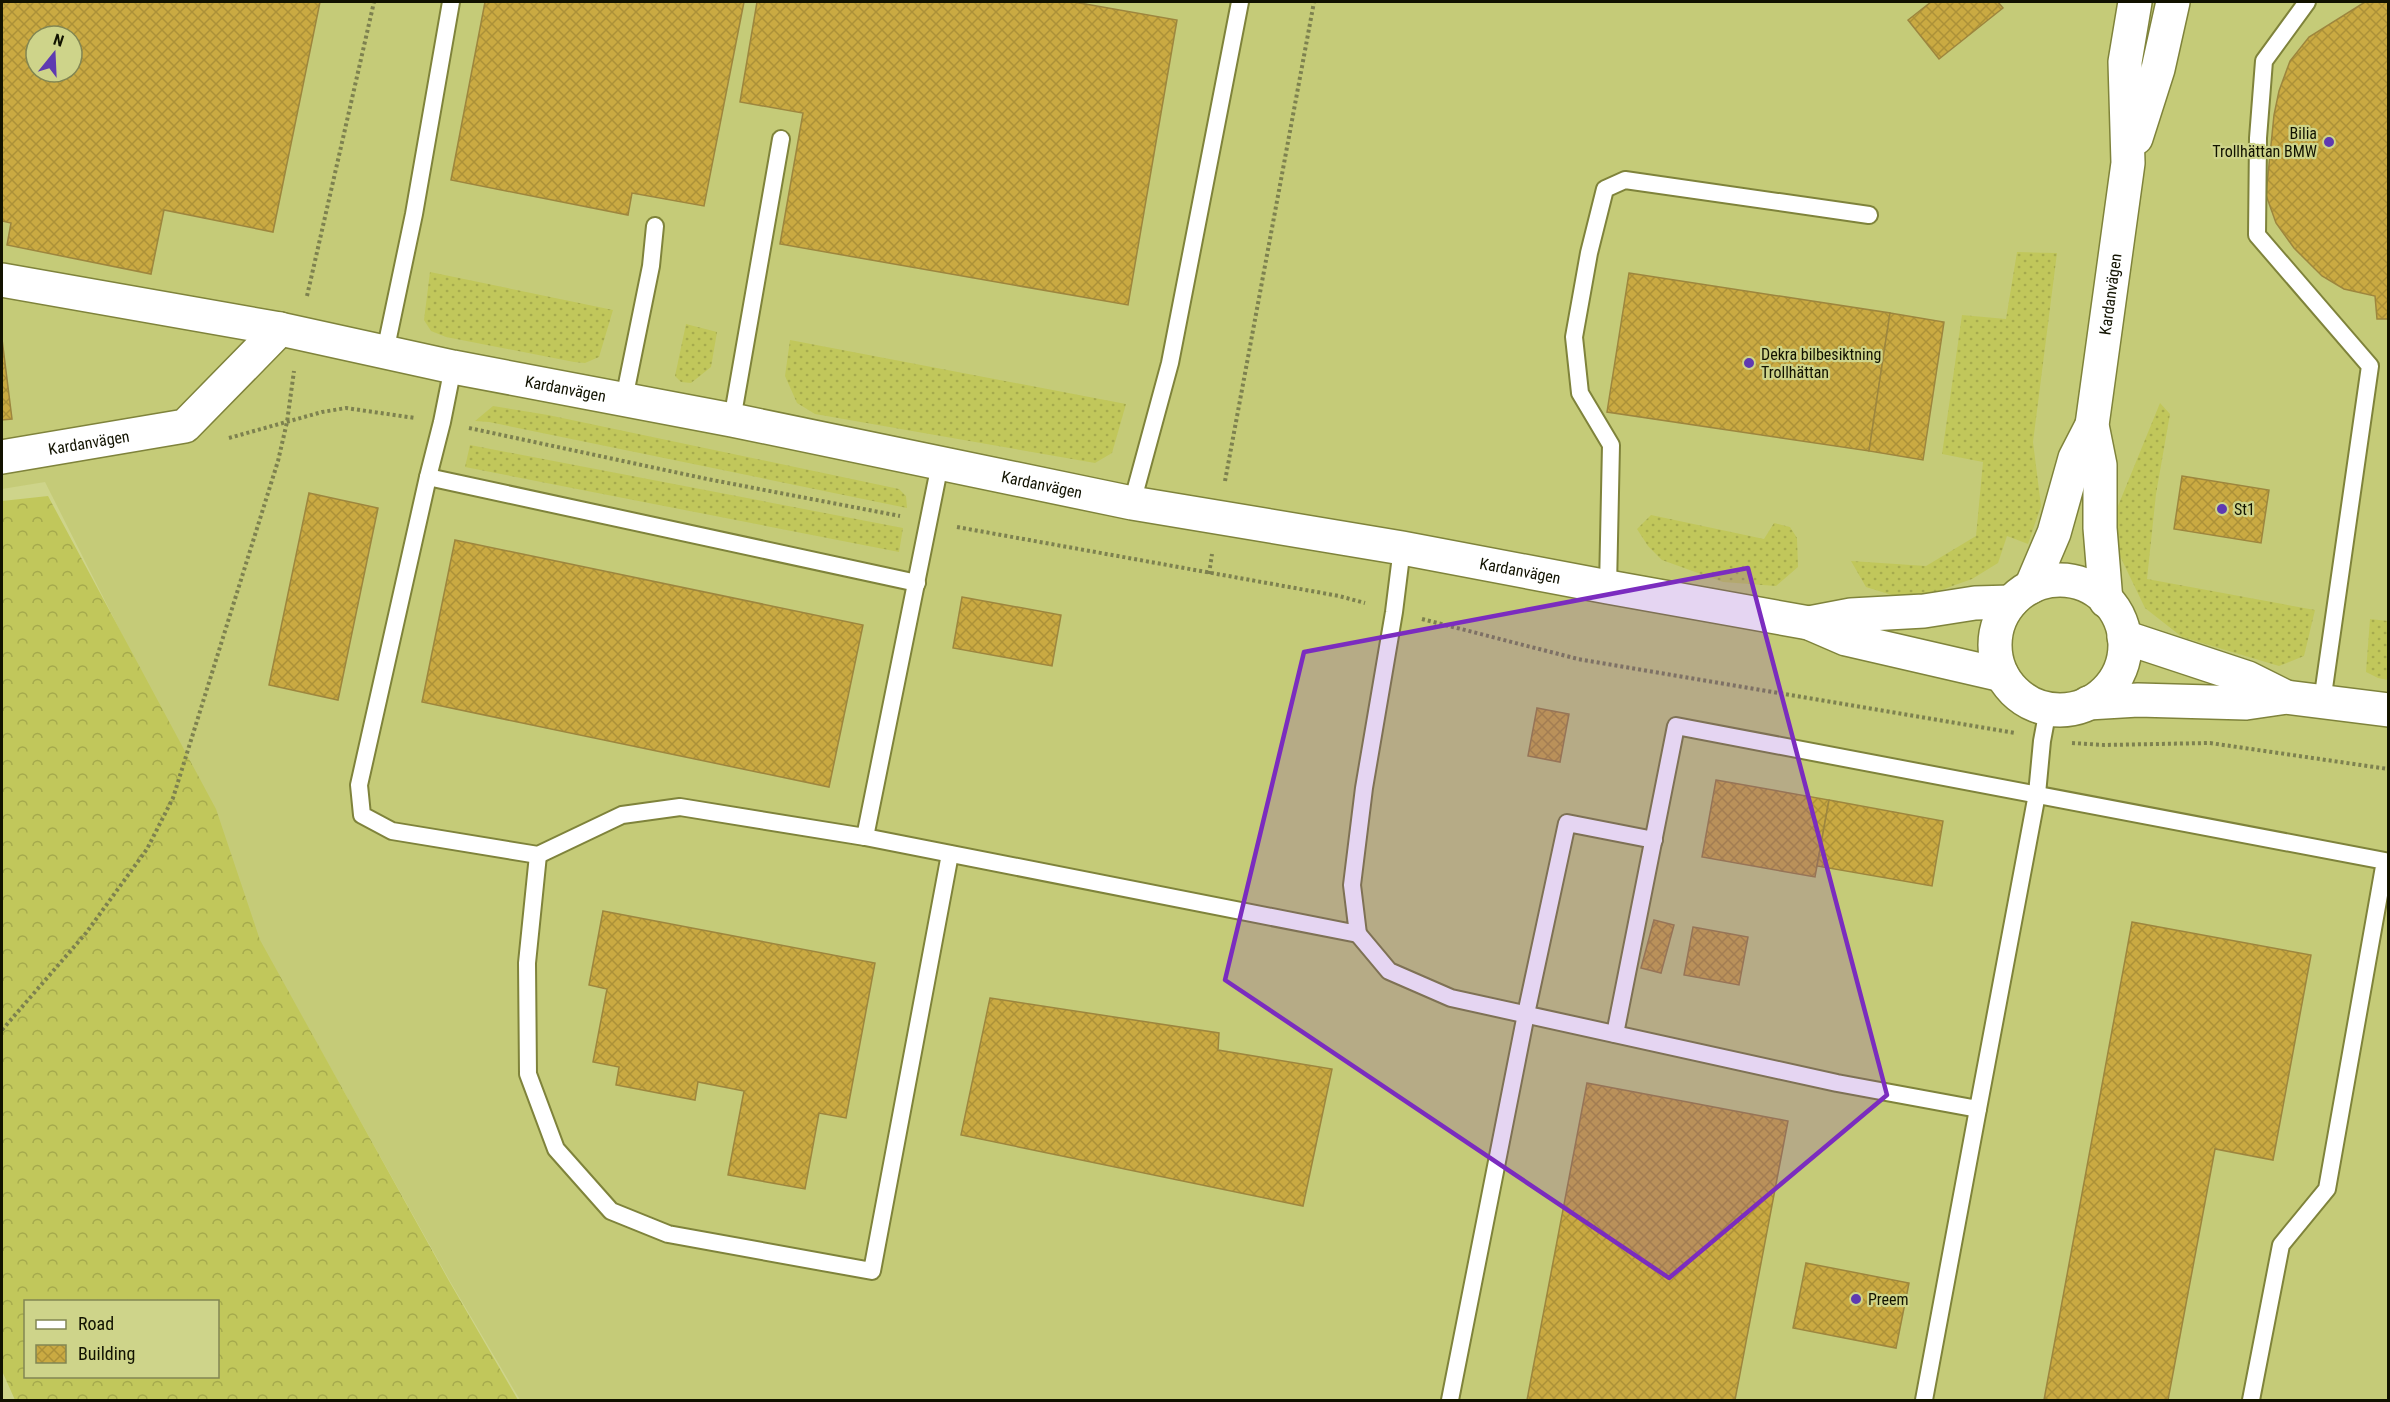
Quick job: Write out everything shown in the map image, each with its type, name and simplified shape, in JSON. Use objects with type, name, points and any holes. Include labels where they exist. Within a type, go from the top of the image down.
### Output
[{"type":"street","name":"Kardanvägen","points":[[2106,601],[2100,528],[2100,465],[2092,425],[2128,163],[2125,62],[2135,2]]},
{"type":"street","name":"Kardanvägen","points":[[2128,163],[2158,69],[2173,2]]},
{"type":"street","name":"Kardanvägen","points":[[2,280],[290,331],[453,367],[732,420],[1132,503],[1402,548],[1809,622],[1846,639],[2002,675]]},
{"type":"street","name":"Kardanvägen","points":[[2,457],[185,426],[290,331]]},
{"type":"street","name":"Kardanvägen","points":[[1809,622],[1851,615],[1924,611],[2021,595],[2054,533],[2075,458],[2092,425]]},
{"type":"street","points":[[2088,703],[2109,687],[2122,663],[2124,637],[2118,617],[2096,592],[2071,582],[2058,581],[2021,595],[1999,623],[1996,634],[1996,659],[2002,675],[2029,703],[2049,709],[2069,710],[2088,703],[2138,700],[2246,703],[2286,697],[2388,710]]},
{"type":"street","points":[[2124,637],[2248,678],[2286,697]]},
{"type":"lane","points":[[385,352],[414,214],[451,2]]},
{"type":"lane","points":[[1132,503],[1170,363],[1240,2]]},
{"type":"lane","points":[[2307,2],[2264,61],[2258,138],[2257,235],[2370,366],[2322,702]]},
{"type":"lane","points":[[732,420],[781,140]]},
{"type":"lane","points":[[1608,587],[1611,445],[1580,393],[1574,337],[1589,253],[1605,189],[1624,180],[1869,215]]},
{"type":"lane","points":[[624,399],[651,266],[655,226]]},
{"type":"lane","points":[[453,367],[359,785],[362,815],[392,831],[538,855],[622,815],[680,807],[865,837],[1358,934]]},
{"type":"lane","points":[[865,837],[940,464]]},
{"type":"lane","points":[[428,477],[917,583]]},
{"type":"lane","points":[[1402,548],[1394,612],[1364,788],[1352,885],[1358,934],[1389,971],[1450,998],[1837,1083],[1978,1109]]},
{"type":"lane","points":[[1924,1401],[2037,794],[2042,741],[2049,709]]},
{"type":"lane","points":[[1615,1034],[1676,726],[2387,861],[2327,1189],[2281,1245],[2251,1401]]},
{"type":"lane","points":[[1450,1401],[1526,1014],[1567,823],[1654,840]]},
{"type":"lane","points":[[538,855],[527,963],[528,1074],[556,1149],[611,1211],[668,1234],[872,1271],[951,854]]},
{"type":"path","points":[[2,1030],[93,923],[147,849],[173,798],[278,461],[287,422],[290,331],[374,2]]},
{"type":"path","points":[[1209,574],[1217,518],[1314,2]]},
{"type":"path","points":[[220,440],[322,412],[346,408],[442,422],[706,479],[1209,574],[1339,596],[1578,659],[1716,684],[1907,713],[2010,732],[2042,741],[2104,745],[2210,743],[2388,770]]},
{"type":"highlighted area","points":[[1748,568],[1887,1095],[1669,1278],[1225,980],[1304,652]]},
{"type":"shaded area","points":[[2,2],[2388,2],[2388,1400],[520,1400],[451,1283],[259,940],[197,783],[45,482],[2,489]]},
{"type":"green space","points":[[2017,252],[2057,253],[2033,442],[2041,506],[2028,544],[2007,536],[1998,563],[1972,579],[1916,599],[1895,596],[1866,587],[1851,561],[1926,566],[1976,536],[1983,462],[1942,454],[1962,315],[2006,319]]},
{"type":"green space","points":[[430,272],[613,310],[599,357],[585,363],[574,362],[446,337],[431,331],[424,320]]},
{"type":"green space","points":[[686,324],[717,332],[711,367],[691,383],[681,382],[675,376]]},
{"type":"green space","points":[[790,340],[1126,404],[1112,453],[1095,463],[815,414],[797,403],[785,376]]},
{"type":"green space","points":[[2160,403],[2170,414],[2156,494],[2147,579],[2315,610],[2304,656],[2279,666],[2182,637],[2145,608],[2118,552],[2118,506]]},
{"type":"green space","points":[[493,406],[548,415],[899,489],[906,496],[907,508],[475,421]]},
{"type":"green space","points":[[470,445],[903,528],[899,552],[465,467]]},
{"type":"green space","points":[[48,496],[216,809],[260,940],[449,1281],[518,1400],[15,1400],[2,1371],[2,501]]},
{"type":"green space","points":[[1651,515],[1764,539],[1774,523],[1790,527],[1797,538],[1798,567],[1776,586],[1723,582],[1662,560],[1648,546],[1637,529]]},
{"type":"green space","points":[[2370,619],[2388,621],[2388,680],[2366,672]]},
{"type":"building","points":[[2,2],[320,2],[273,232],[164,210],[151,274],[7,245],[11,223],[2,221]]},
{"type":"building","points":[[485,2],[744,2],[704,206],[632,193],[628,215],[451,180]]},
{"type":"building","points":[[757,2],[1074,2],[1177,20],[1128,305],[780,244],[803,113],[740,102]]},
{"type":"building","points":[[1931,2],[1998,2],[2003,8],[1939,59],[1908,20]]},
{"type":"building","name":"Bilia Trollhättan BMW","points":[[2365,2],[2388,2],[2388,319],[2377,319],[2375,296],[2344,289],[2322,276],[2294,248],[2276,223],[2266,195],[2274,115],[2279,91],[2290,61],[2309,37]]},
{"type":"building","name":"Dekra bilbesiktning Trollhättan","points":[[1629,273],[1890,313],[1869,451],[1607,412]]},
{"type":"building","points":[[1890,313],[1944,322],[1923,460],[1869,451]]},
{"type":"building","points":[[2,339],[12,419],[2,420]]},
{"type":"building","name":"St1","points":[[2182,476],[2269,490],[2261,543],[2174,529]]},
{"type":"building","points":[[309,493],[378,508],[338,700],[269,685]]},
{"type":"building","points":[[455,540],[863,625],[829,787],[422,702]]},
{"type":"building","points":[[962,597],[1061,615],[1052,666],[953,648]]},
{"type":"building","points":[[1537,708],[1569,714],[1560,762],[1528,756]]},
{"type":"building","points":[[1716,780],[1829,800],[1815,877],[1702,857]]},
{"type":"building","points":[[1829,800],[1943,821],[1932,886],[1817,866]]},
{"type":"building","points":[[603,911],[875,963],[846,1118],[819,1113],[805,1189],[728,1175],[744,1091],[698,1082],[695,1100],[616,1085],[619,1067],[593,1062],[607,989],[589,985]]},
{"type":"building","points":[[1654,920],[1674,925],[1661,973],[1641,968]]},
{"type":"building","points":[[2132,922],[2311,955],[2273,1160],[2215,1149],[2168,1400],[2044,1400]]},
{"type":"building","points":[[1693,927],[1748,937],[1739,985],[1684,975]]},
{"type":"building","points":[[990,998],[1219,1033],[1218,1050],[1332,1069],[1303,1206],[961,1135]]},
{"type":"building","points":[[1587,1083],[1788,1121],[1735,1400],[1527,1400]]},
{"type":"building","points":[[1806,1263],[1909,1283],[1896,1348],[1793,1328]]},
{"type":"place","name":"Bilia Trollhättan BMW","points":[[2329,142]]},
{"type":"place","name":"Dekra bilbesiktning Trollhättan","points":[[1749,363]]},
{"type":"place","name":"St1","points":[[2222,509]]},
{"type":"place","name":"Preem","points":[[1856,1299]]}]
